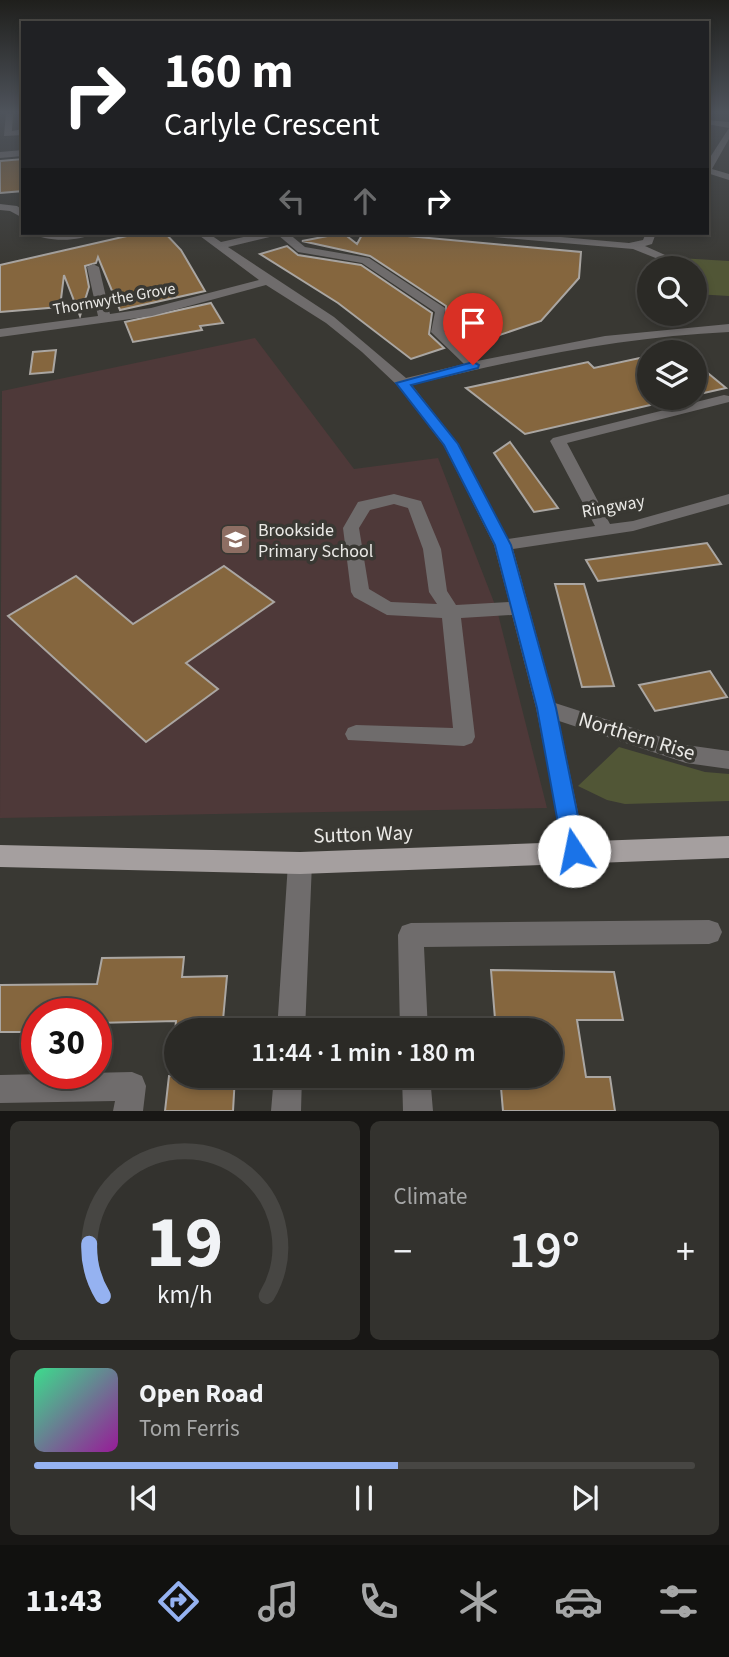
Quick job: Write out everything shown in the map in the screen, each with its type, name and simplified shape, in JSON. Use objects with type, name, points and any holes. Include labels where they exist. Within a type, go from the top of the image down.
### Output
[{"type":"main road","name":"Sutton Way","points":[[0,856],[300,863],[729,847]]},
{"type":"street","points":[[709,171],[729,177]]},
{"type":"street","points":[[0,207],[13,208],[21,214]]},
{"type":"street","points":[[204,235],[268,281],[330,320],[402,383],[451,444],[503,545],[546,708],[574,851]]},
{"type":"street","points":[[218,246],[265,235]]},
{"type":"street","points":[[284,235],[302,250],[365,260],[441,311],[437,332],[473,365]]},
{"type":"street","points":[[536,235],[589,237],[636,246],[659,256]]},
{"type":"street","points":[[636,246],[648,242],[650,235]]},
{"type":"street","points":[[93,267],[105,319]]},
{"type":"street","name":"Thornwythe Grove","points":[[2,336],[152,312],[268,281]]},
{"type":"street","points":[[402,383],[517,354],[607,339],[729,328]]},
{"type":"street","points":[[606,530],[558,441],[724,399]]},
{"type":"street","points":[[356,734],[464,737],[451,612],[438,592],[432,549],[415,505],[394,499],[364,506],[351,528],[360,592],[387,608],[451,612],[519,608]]},
{"type":"street","name":"Ringway","points":[[503,545],[633,526],[729,499]]},
{"type":"street","name":"Northern Rise","points":[[546,708],[686,754],[729,761]]},
{"type":"street","points":[[291,1018],[300,863]]},
{"type":"street","points":[[414,1018],[411,935],[709,932]]},
{"type":"street","points":[[0,1089],[132,1086],[128,1111]]},
{"type":"street","points":[[286,1111],[287,1088]]},
{"type":"street","points":[[417,1088],[418,1111]]},
{"type":"shaded area","name":"Brookside Primary School","points":[[255,338],[354,469],[438,458],[497,610],[547,808],[0,818],[2,391]]},
{"type":"green space","points":[[707,260],[729,261],[729,296],[707,295]]},
{"type":"green space","points":[[619,747],[705,772],[729,774],[729,801],[625,804],[607,800],[578,786]]},
{"type":"building","points":[[0,163],[21,163],[21,191],[0,193]]},
{"type":"building","points":[[131,235],[167,235],[181,250],[205,291],[120,310],[98,257],[96,263],[85,266],[89,287],[80,316],[64,275],[60,307],[0,312],[0,265]]},
{"type":"building","points":[[346,235],[357,244],[362,235],[397,235],[581,252],[579,278],[541,321],[467,346],[447,330],[446,306],[370,256],[302,241]]},
{"type":"building","points":[[287,246],[298,255],[361,265],[432,313],[429,334],[444,348],[411,359],[338,303],[260,254]]},
{"type":"building","points":[[211,303],[223,323],[200,326],[202,330],[133,342],[125,322]]},
{"type":"building","points":[[56,350],[53,372],[30,374],[33,352]]},
{"type":"building","points":[[637,359],[637,408],[525,434],[466,388],[588,362],[594,368]]},
{"type":"building","points":[[707,372],[709,374],[726,388],[707,392]]},
{"type":"building","points":[[510,442],[558,508],[534,512],[494,453]]},
{"type":"building","points":[[707,543],[721,564],[598,581],[586,560]]},
{"type":"building","points":[[224,566],[274,602],[186,663],[218,689],[146,742],[8,616],[76,576],[133,624]]},
{"type":"building","points":[[555,584],[584,584],[614,686],[582,687]]},
{"type":"building","points":[[710,671],[727,697],[655,711],[639,685]]},
{"type":"building","points":[[184,957],[182,977],[227,976],[223,1018],[164,1018],[164,1021],[112,1023],[112,998],[21,998],[21,1032],[0,1032],[0,985],[97,984],[102,958]]},
{"type":"building","points":[[491,970],[614,972],[623,1020],[577,1020],[586,1077],[610,1077],[615,1111],[503,1111],[501,1088],[563,1088],[563,1018],[495,1018]]},
{"type":"building","points":[[168,1088],[234,1088],[233,1111],[165,1111]]},
{"type":"place","name":"Brookside Primary School","points":[[235,540]]},
{"type":"route","points":[[473,365],[402,383],[451,444],[503,545],[546,708],[574,851]]}]
